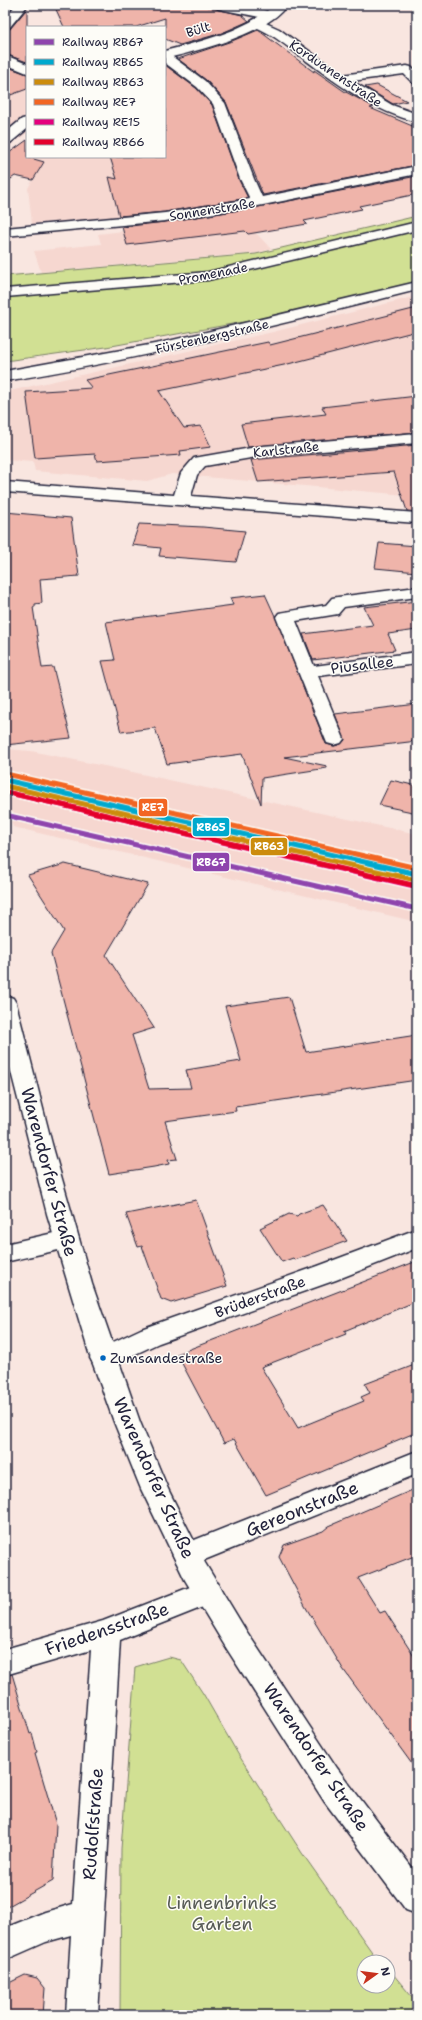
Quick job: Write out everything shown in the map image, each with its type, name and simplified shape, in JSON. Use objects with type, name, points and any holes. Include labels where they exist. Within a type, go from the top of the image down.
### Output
[{"type":"street","points":[[5,25],[19,5]]},
{"type":"street","points":[[219,5],[270,15]]},
{"type":"street","name":"Bült","points":[[166,56],[219,38],[257,23],[270,15],[281,5]]},
{"type":"street","name":"Korduanenstraße","points":[[257,23],[268,26],[341,79],[384,106],[417,118]]},
{"type":"street","points":[[166,57],[201,84],[219,103],[247,179],[258,202]]},
{"type":"street","points":[[5,59],[26,69]]},
{"type":"street","points":[[341,79],[407,70],[417,80]]},
{"type":"street","points":[[5,140],[26,123]]},
{"type":"street","name":"Sonnenstraße","points":[[5,232],[165,218],[258,202],[417,170]]},
{"type":"street","name":"Promenade","points":[[5,293],[208,276],[417,226]]},
{"type":"street","name":"Fürstenbergstraße","points":[[5,376],[67,367],[157,349],[417,286]]},
{"type":"street","name":"Karlstraße","points":[[181,500],[190,473],[200,462],[270,451],[417,438]]},
{"type":"street","points":[[5,487],[417,518]]},
{"type":"street","name":"Piusallee","points":[[334,739],[285,617],[332,610],[338,602],[417,592]]},
{"type":"street","name":"Piusallee","points":[[307,672],[417,658]]},
{"type":"street","name":"Warendorfer Straße","points":[[5,1003],[67,1239],[103,1358],[144,1464],[186,1555],[230,1631],[335,1790],[417,1899]]},
{"type":"street","name":"Brüderstraße","points":[[103,1358],[150,1336],[328,1273],[417,1238]]},
{"type":"street","points":[[5,1253],[67,1239]]},
{"type":"street","name":"Gereonstraße","points":[[186,1555],[234,1537],[417,1462]]},
{"type":"street","name":"Friedensstraße","points":[[5,1662],[106,1633],[208,1592]]},
{"type":"street","name":"Rudolfstraße","points":[[82,2015],[87,1916],[106,1633]]},
{"type":"street","points":[[5,1944],[45,1927],[87,1916]]},
{"type":"shaded area","points":[[5,57],[26,67],[26,134],[5,148]]},
{"type":"shaded area","points":[[213,118],[248,199],[160,214],[32,224],[28,188],[44,162],[28,158],[166,158],[166,156]]},
{"type":"shaded area","points":[[241,217],[271,249],[257,253],[41,272],[34,251],[101,244],[98,234]]},
{"type":"shaded area","points":[[417,296],[417,496],[172,474],[147,481],[35,471],[33,462],[5,460],[5,392],[273,332]]},
{"type":"shaded area","points":[[5,749],[31,751],[114,768],[417,834],[417,922],[13,827],[5,796]]},
{"type":"green space","points":[[417,216],[417,282],[276,316],[106,347],[5,361],[5,276],[256,254]]},
{"type":"green space","name":"Linnenbrinks Garten","points":[[169,1657],[181,1660],[204,1695],[238,1754],[302,1853],[373,1954],[356,1954],[356,1994],[396,1994],[396,1978],[417,2003],[417,2015],[120,2015],[121,1849],[135,1667]]},
{"type":"building","points":[[54,5],[200,5],[242,15],[249,21],[222,33],[180,45],[166,39],[165,18],[139,26],[64,26]]},
{"type":"building","points":[[26,10],[26,62],[5,54],[5,30],[10,29]]},
{"type":"building","points":[[258,30],[314,72],[314,70],[344,91],[374,107],[370,108],[417,128],[417,165],[263,195],[226,102],[206,80],[178,59],[232,41]]},
{"type":"building","points":[[5,66],[26,74],[26,89],[5,97]]},
{"type":"building","points":[[166,66],[196,88],[212,105],[239,180],[248,198],[165,212],[119,216],[109,177],[117,179],[110,158],[166,158]]},
{"type":"building","points":[[377,85],[407,101],[393,104],[365,87]]},
{"type":"building","points":[[26,141],[26,158],[44,162],[33,180],[15,176],[5,183],[5,152],[9,153]]},
{"type":"building","points":[[417,176],[417,194],[359,206],[362,209],[304,221],[307,224],[248,234],[245,231],[127,245],[122,227],[165,222],[258,207]]},
{"type":"building","points":[[417,308],[417,331],[284,365],[159,391],[184,428],[201,426],[211,447],[180,451],[181,455],[97,461],[95,454],[35,458],[26,392],[92,388],[85,380],[268,342],[270,345]]},
{"type":"building","points":[[417,396],[417,432],[248,447],[241,424],[326,414],[322,407]]},
{"type":"building","points":[[417,445],[417,512],[407,511],[394,472],[258,482],[251,460]]},
{"type":"building","points":[[5,512],[71,518],[79,576],[40,579],[42,603],[35,604],[35,607],[33,607],[42,668],[53,667],[71,738],[5,745]]},
{"type":"building","points":[[139,524],[203,527],[245,531],[236,562],[159,556],[161,548],[132,545]]},
{"type":"building","points":[[379,543],[417,546],[417,572],[375,568]]},
{"type":"building","points":[[265,594],[326,744],[334,746],[341,744],[345,740],[335,714],[417,704],[417,741],[284,757],[327,766],[327,768],[262,778],[261,804],[242,754],[167,764],[155,728],[121,732],[102,661],[115,660],[106,622],[233,605],[230,598]]},
{"type":"building","points":[[417,601],[417,630],[388,634],[395,650],[313,660],[303,634],[373,625],[364,607]]},
{"type":"building","points":[[391,780],[417,786],[417,813],[379,805]]},
{"type":"building","points":[[65,864],[148,884],[106,955],[154,1028],[132,1035],[149,1089],[191,1088],[186,1070],[241,1061],[225,1006],[289,997],[306,1052],[417,1035],[417,1080],[235,1107],[236,1111],[165,1121],[177,1159],[168,1160],[169,1164],[109,1174],[51,953],[64,931],[28,875]]},
{"type":"building","points":[[196,1200],[227,1286],[171,1303],[161,1299],[142,1246],[138,1247],[126,1214]]},
{"type":"building","points":[[323,1205],[347,1241],[295,1260],[293,1258],[282,1262],[260,1228],[289,1214],[297,1216]]},
{"type":"building","points":[[417,1261],[417,1301],[344,1331],[346,1334],[261,1367],[298,1428],[364,1401],[361,1397],[370,1393],[365,1384],[417,1364],[417,1432],[266,1495],[234,1439],[224,1443],[177,1354]]},
{"type":"building","points":[[417,1488],[417,1555],[358,1578],[380,1613],[385,1611],[417,1661],[417,1771],[343,1669],[305,1606],[279,1557],[284,1545],[323,1531],[329,1526]]},
{"type":"building","points":[[12,1674],[30,1734],[32,1733],[37,1752],[35,1753],[56,1824],[53,1881],[5,1908],[5,1676]]},
{"type":"building","points":[[25,1975],[37,1978],[45,1988],[43,2015],[5,2015],[5,1985]]},
{"type":"rail line","name":"RE7","points":[[6,774],[417,868]]},
{"type":"rail line","name":"RB65","points":[[5,780],[417,874]]},
{"type":"rail line","name":"RB63","points":[[5,786],[416,880]]},
{"type":"rail line","name":"RE15","points":[[5,792],[414,886]]},
{"type":"rail line","name":"RB66","points":[[5,792],[417,886]]},
{"type":"rail line","name":"RB67","points":[[5,815],[417,909]]},
{"type":"place","name":"Zumsandestraße","points":[[103,1358]]}]
